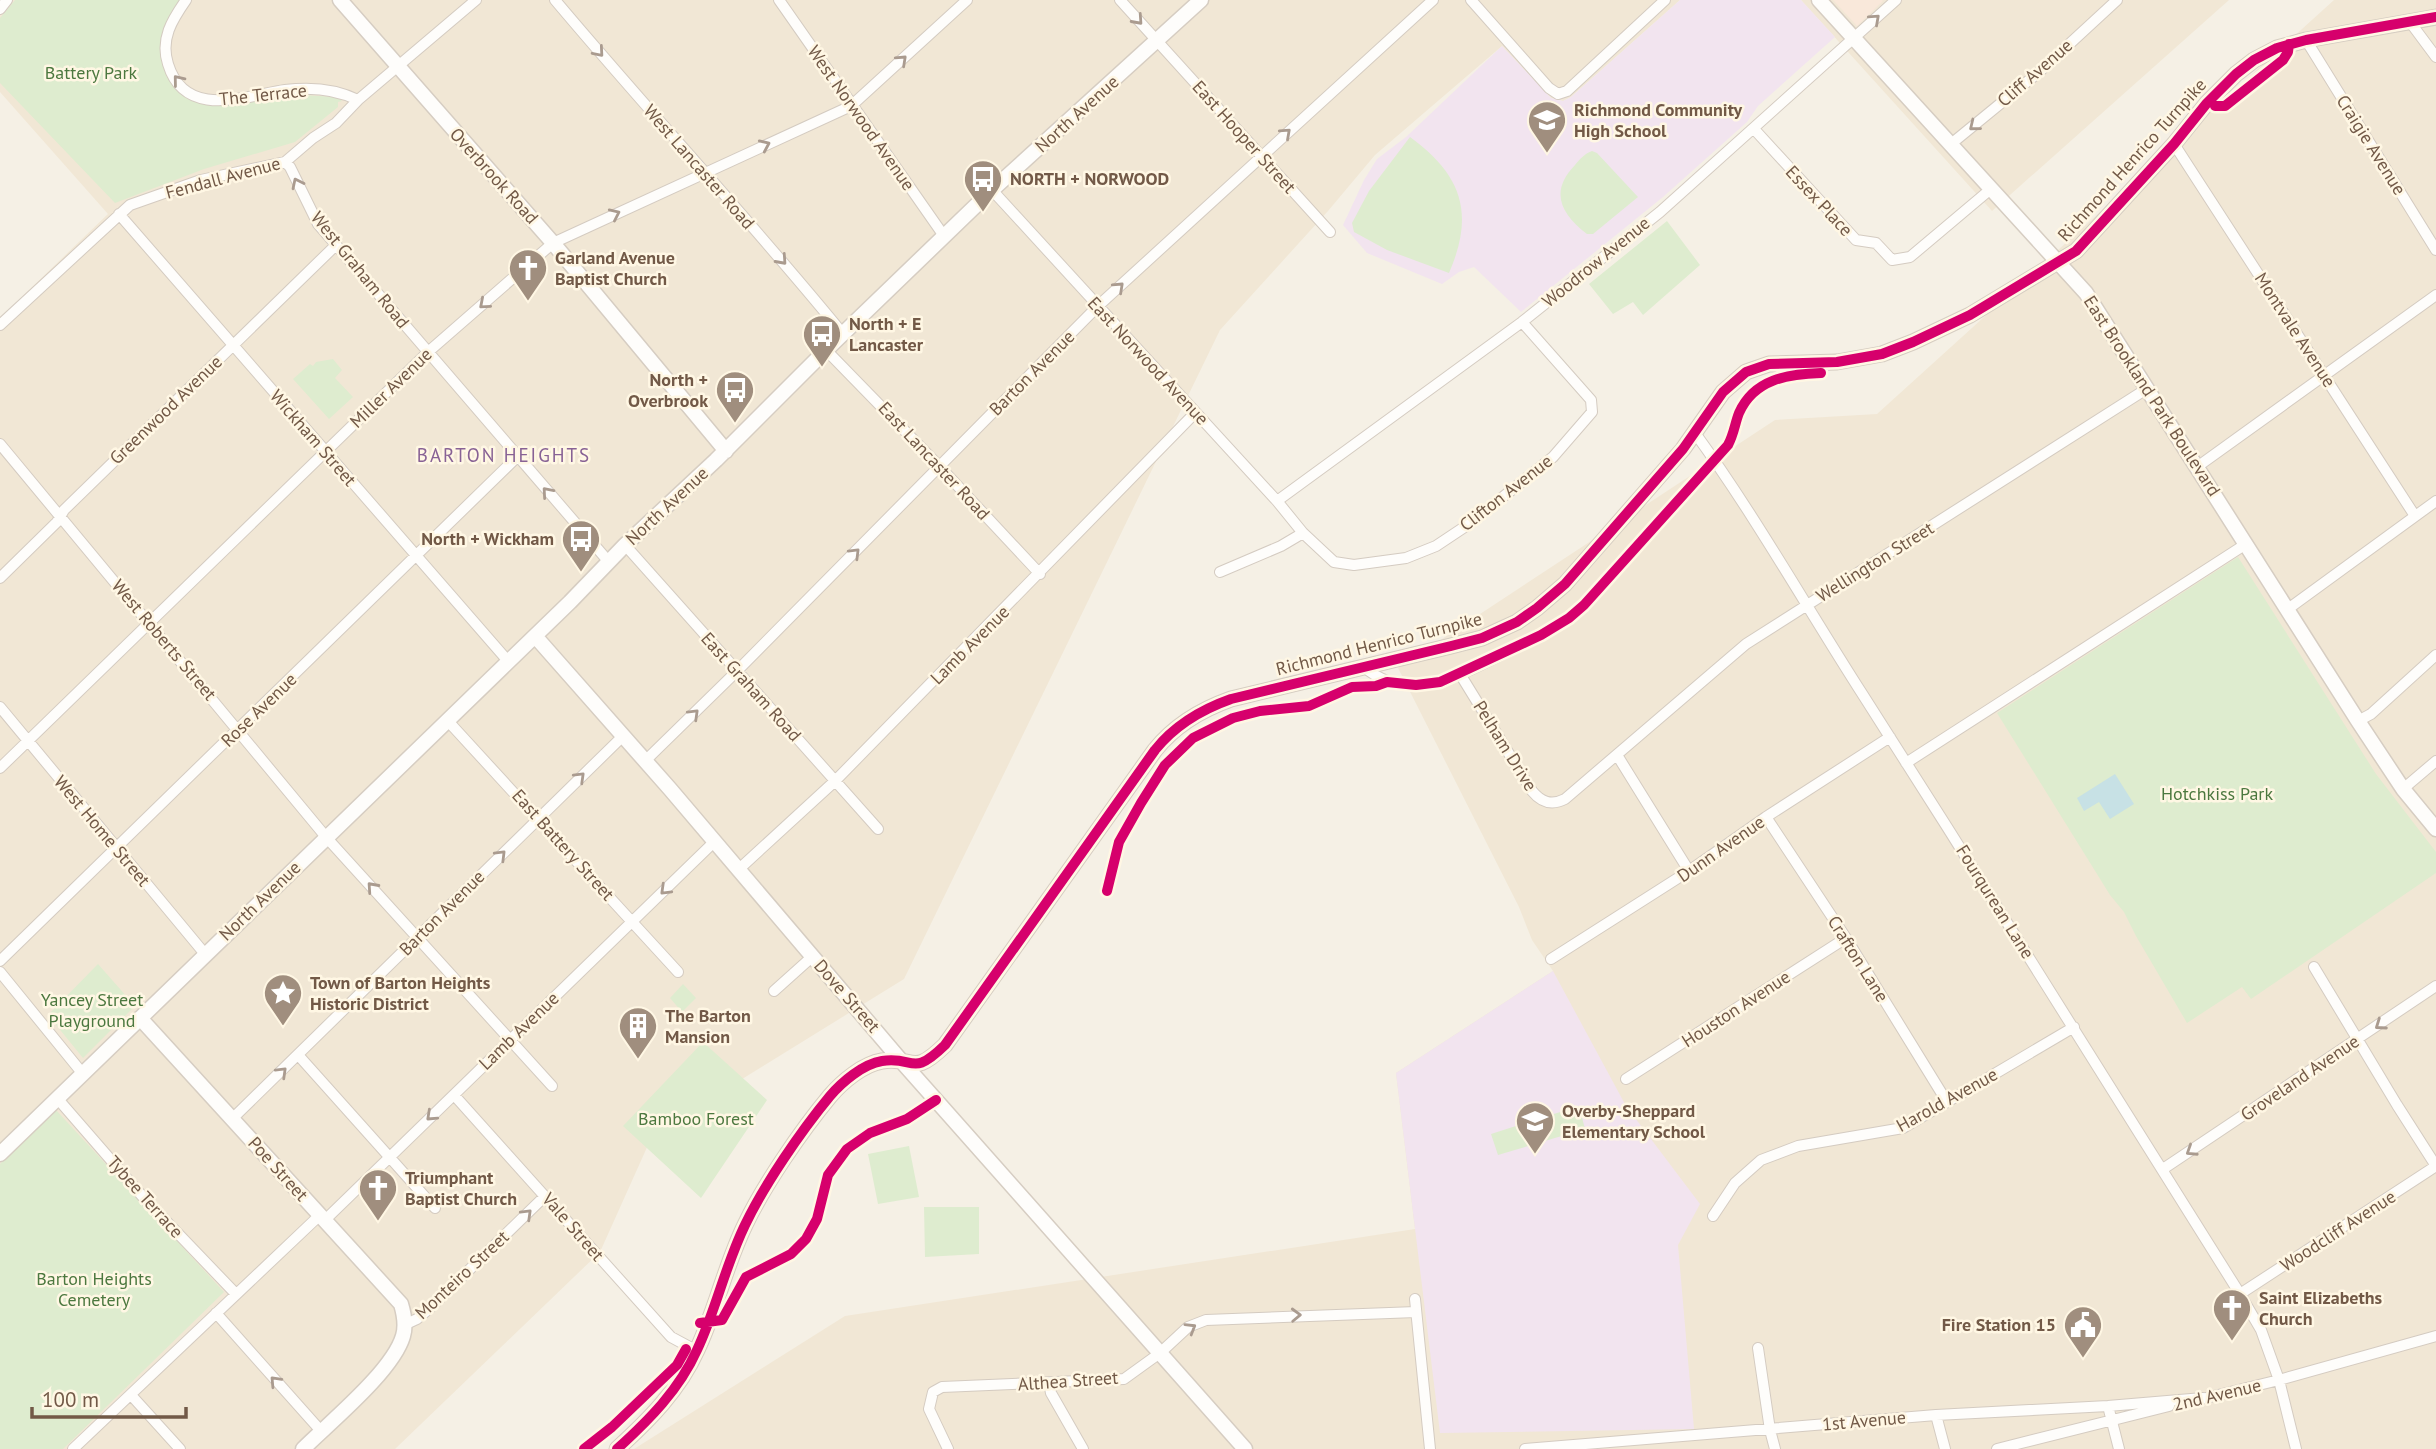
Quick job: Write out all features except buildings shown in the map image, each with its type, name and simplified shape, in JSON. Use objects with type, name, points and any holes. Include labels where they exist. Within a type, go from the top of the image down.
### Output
[{"type":"street","points":[[0,9],[7,0]]},
{"type":"street","name":"The Terrace","points":[[186,0],[167,30],[165,52],[170,72],[184,89],[193,95],[217,102],[286,90],[308,89],[345,94],[358,100]]},
{"type":"street","name":"Overbrook Road","points":[[340,0],[553,243],[726,451]]},
{"type":"street","name":"Fendall Avenue","points":[[0,325],[131,205],[201,180],[285,162],[336,123],[358,100],[476,0]]},
{"type":"street","name":"West Lancaster Road","points":[[555,0],[843,334]]},
{"type":"street","name":"West Norwood Avenue","points":[[779,0],[944,236]]},
{"type":"street","name":"Miller Avenue","points":[[0,768],[428,352],[553,243],[852,106],[967,0]]},
{"type":"street","name":"East Hooper Street","points":[[1120,0],[1330,232]]},
{"type":"street","name":"North Avenue","points":[[0,1154],[535,636],[625,545],[726,451],[944,236],[1201,0]]},
{"type":"street","name":"Barton Avenue","points":[[645,761],[1098,306],[1433,0]]},
{"type":"street","points":[[1471,0],[1549,89],[1558,94],[1567,91],[1665,0]]},
{"type":"street","name":"East Brookland Park Boulevard","points":[[1819,0],[2086,293],[2403,789],[2436,829]]},
{"type":"street","name":"Woodrow Avenue","points":[[1277,501],[1522,322],[1660,212],[1896,0]]},
{"type":"street","name":"Cliff Avenue","points":[[1951,144],[2039,72],[2117,0]]},
{"type":"street","name":"Richmond Henrico Turnpike","points":[[617,1449],[665,1402],[680,1381],[697,1351],[749,1216],[819,1110],[837,1088],[858,1072],[884,1061],[924,1063],[951,1038],[1155,750],[1178,725],[1209,707],[1231,699],[1482,638],[1517,622],[1565,584],[1580,568],[1695,433],[1729,385],[1753,368],[1782,362],[1850,361],[1882,354],[1970,315],[2081,246],[2174,144],[2207,103],[2243,68],[2266,53],[2305,40],[2436,17]]},
{"type":"street","points":[[2410,22],[2436,57]]},
{"type":"street","name":"Craigie Avenue","points":[[2305,40],[2436,250]]},
{"type":"street","name":"Essex Place","points":[[1754,129],[1856,240],[1876,243],[1892,260],[1910,257],[1992,188]]},
{"type":"street","name":"Montvale Avenue","points":[[2174,144],[2415,516]]},
{"type":"street","name":"West Graham Road","points":[[285,162],[318,224],[608,562]]},
{"type":"street","name":"East Norwood Avenue","points":[[992,190],[1277,501],[1303,533]]},
{"type":"street","name":"Wickham Street","points":[[119,214],[508,662]]},
{"type":"street","name":"Greenwood Avenue","points":[[0,578],[336,245]]},
{"type":"street","points":[[2197,467],[2436,295]]},
{"type":"street","name":"Clifton Avenue","points":[[1303,533],[1334,562],[1343,564],[1382,563],[1422,554],[1469,524],[1553,457],[1592,412],[1592,405],[1522,322]]},
{"type":"street","name":"East Lancaster Road","points":[[826,350],[1040,574]]},
{"type":"street","name":"Wellington Street","points":[[1617,755],[1746,644],[2148,388]]},
{"type":"street","name":"Lamb Avenue","points":[[738,870],[835,781],[1195,413]]},
{"type":"street","name":"Fourqurean Lane","points":[[1695,433],[1727,475],[2240,1294],[2260,1330],[2279,1380],[2296,1449]]},
{"type":"street","name":"West Roberts Street","points":[[0,444],[326,837],[552,1086]]},
{"type":"street","name":"Rose Avenue","points":[[0,961],[517,457]]},
{"type":"street","points":[[1364,667],[1378,679],[1398,684],[1427,685],[1460,674],[1541,635],[1584,605],[1715,460]]},
{"type":"street","points":[[2288,609],[2436,501]]},
{"type":"street","points":[[1220,572],[1281,546],[1303,533]]},
{"type":"street","points":[[1906,762],[2246,544]]},
{"type":"street","name":"East Graham Road","points":[[625,545],[878,829]]},
{"type":"street","name":"Dove Street","points":[[535,636],[903,1063],[1245,1449]]},
{"type":"street","points":[[2358,720],[2371,714],[2436,655]]},
{"type":"street","name":"Pelham Drive","points":[[1460,674],[1532,791],[1542,801],[1557,803],[1565,799],[1617,755]]},
{"type":"street","name":"West Home Street","points":[[0,708],[205,954]]},
{"type":"street","name":"East Battery Street","points":[[447,719],[678,972]]},
{"type":"street","name":"Barton Avenue","points":[[232,1119],[622,737]]},
{"type":"street","name":"Dunn Avenue","points":[[1551,959],[1689,872],[1766,817],[1890,737]]},
{"type":"street","points":[[1617,755],[1689,872]]},
{"type":"street","points":[[2403,789],[2436,761]]},
{"type":"street","name":"Crafton Lane","points":[[1766,817],[1846,938],[1947,1102]]},
{"type":"street","name":"Lamb Avenue","points":[[73,1449],[236,1294],[454,1095],[714,842]]},
{"type":"street","name":"Houston Avenue","points":[[1626,1079],[1846,938]]},
{"type":"street","points":[[774,991],[813,956]]},
{"type":"street","points":[[2314,967],[2436,1166]]},
{"type":"street","points":[[0,972],[83,1074]]},
{"type":"street","name":"Groveland Avenue","points":[[2163,1169],[2436,986]]},
{"type":"street","name":"Poe Street","points":[[140,1018],[401,1304],[404,1325]]},
{"type":"street","name":"Harold Avenue","points":[[1713,1216],[1735,1184],[1761,1160],[1798,1146],[1903,1128],[2074,1027]]},
{"type":"street","points":[[299,1056],[435,1208]]},
{"type":"street","name":"Vale Street","points":[[454,1095],[671,1337],[697,1351]]},
{"type":"street","name":"Tybee Terrace","points":[[57,1098],[144,1197],[236,1294]]},
{"type":"street","name":"Woodcliff Avenue","points":[[2240,1294],[2436,1166]]},
{"type":"street","name":"Monteiro Street","points":[[303,1449],[390,1360],[403,1336],[404,1325],[430,1308],[545,1196]]},
{"type":"street","points":[[1415,1299],[1430,1449]]},
{"type":"street","name":"Althea Street","points":[[948,1449],[929,1409],[933,1392],[942,1387],[1124,1379],[1160,1353],[1188,1328],[1206,1320],[1416,1312]]},
{"type":"street","points":[[216,1314],[321,1431]]},
{"type":"street","name":"2nd Avenue","points":[[1997,1449],[2279,1380],[2436,1336]]},
{"type":"street","points":[[1758,1348],[1775,1449]]},
{"type":"street","points":[[1049,1383],[1051,1393],[1083,1449]]},
{"type":"street","points":[[131,1395],[180,1449]]},
{"type":"street","name":"1st Avenue","points":[[1525,1449],[1597,1446],[1936,1415],[2203,1398]]},
{"type":"street","points":[[2108,1406],[2119,1449]]},
{"type":"street","points":[[1936,1415],[1945,1449]]},
{"type":"shaded area","points":[[0,0],[1680,0],[1571,97],[1563,101],[1551,98],[1502,46],[1375,155],[1220,330],[904,979],[653,1134],[600,1252],[395,1449],[0,1449],[0,318],[108,214],[0,92]]},
{"type":"shaded area","name":"Richmond Community High School","points":[[1680,0],[1801,0],[1835,37],[1758,106],[1747,122],[1663,197],[1521,312],[1474,267],[1459,272],[1442,284],[1367,253],[1343,225],[1377,159],[1406,137],[1502,46],[1551,98],[1563,101],[1571,97]]},
{"type":"shaded area","points":[[1801,0],[2229,0],[1992,211]]},
{"type":"shaded area","points":[[1833,0],[1882,0],[1883,1],[1857,26]]},
{"type":"shaded area","points":[[2334,0],[2436,0],[2436,1449],[634,1449],[845,1316],[1415,1229],[1396,1073],[1553,971],[1532,940],[1519,907],[1398,668],[1775,420],[1877,414]]},
{"type":"shaded area","name":"Overby-Sheppard Elementary School","points":[[1553,971],[1626,1106],[1700,1204],[1678,1245],[1694,1429],[1440,1433],[1396,1073]]},
{"type":"green space","name":"Battery Park","points":[[15,0],[182,0],[167,27],[162,58],[194,100],[219,106],[286,94],[336,97],[342,101],[295,142],[204,169],[115,203],[0,83],[0,18]]},
{"type":"green space","points":[[1410,137],[1442,166],[1459,197],[1461,232],[1449,273],[1387,250],[1354,232],[1352,223],[1369,191]]},
{"type":"green space","points":[[1592,151],[1597,153],[1638,197],[1593,234],[1587,234],[1570,219],[1561,193],[1567,175],[1582,157]]},
{"type":"green space","points":[[1667,221],[1700,265],[1643,315],[1633,302],[1613,314],[1589,284]]},
{"type":"green space","points":[[333,359],[342,370],[335,378],[353,397],[329,419],[293,379],[310,364],[313,366],[316,362]]},
{"type":"green space","name":"Hotchkiss Park","points":[[2238,557],[2376,774],[2436,852],[2436,873],[2251,999],[2242,987],[2187,1023],[2124,912],[2110,895],[1997,713]]},
{"type":"green space","name":"Yancey Street Playground","points":[[98,964],[135,1006],[83,1058],[48,1015]]},
{"type":"green space","points":[[683,984],[696,998],[682,1012],[670,998]]},
{"type":"green space","name":"Bamboo Forest","points":[[703,1042],[767,1100],[701,1198],[623,1126]]},
{"type":"green space","points":[[1579,1106],[1585,1129],[1498,1155],[1491,1134]]},
{"type":"green space","name":"Barton Heights Cemetery","points":[[55,1109],[224,1292],[63,1449],[0,1449],[0,1164]]},
{"type":"green space","points":[[909,1146],[919,1197],[878,1204],[868,1154]]},
{"type":"green space","points":[[924,1207],[979,1207],[979,1254],[925,1257]]},
{"type":"water","points":[[2115,774],[2134,804],[2110,819],[2099,802],[2084,811],[2077,798]]},
{"type":"cycle path","points":[[617,1449],[662,1404],[690,1365],[753,1209],[795,1142],[819,1110],[853,1074],[868,1066],[893,1060],[919,1063],[926,1061],[945,1045],[1155,750],[1180,726],[1199,713],[1231,699],[1482,638],[1517,622],[1565,584],[1683,449],[1723,392],[1746,372],[1769,364],[1837,362],[1882,354],[1970,315],[2076,251],[2174,144],[2207,103],[2254,60],[2277,48],[2306,40],[2436,17]]},
{"type":"cycle path","points":[[2215,106],[2225,106],[2283,60],[2289,44]]},
{"type":"cycle path","points":[[1107,891],[1119,842],[1165,765],[1193,738],[1233,718],[1260,711],[1309,706],[1352,687],[1376,686],[1387,682],[1416,685],[1440,682],[1541,635],[1584,605],[1728,445],[1739,413],[1754,393],[1785,377],[1821,373]]},
{"type":"cycle path","points":[[700,1323],[722,1320],[746,1277],[791,1254],[806,1239],[817,1219],[828,1175],[847,1149],[870,1133],[907,1119],[936,1100]]},
{"type":"cycle path","points":[[584,1449],[612,1427],[677,1365],[686,1349]]},
{"type":"place","name":"Richmond Community High School","points":[[1547,154]]},
{"type":"place","name":"NORTH + NORWOOD","points":[[983,213]]},
{"type":"place","name":"Garland Avenue Baptist Church","points":[[528,302]]},
{"type":"place","name":"North + E Lancaster","points":[[822,368]]},
{"type":"place","name":"North + Overbrook","points":[[735,424]]},
{"type":"place","name":"North + Wickham","points":[[581,573]]},
{"type":"place","name":"Town of Barton Heights Historic District","points":[[283,1027]]},
{"type":"place","name":"The Barton Mansion","points":[[638,1060]]},
{"type":"place","name":"Overby-Sheppard Elementary School","points":[[1535,1155]]},
{"type":"place","name":"Triumphant Baptist Church","points":[[378,1222]]},
{"type":"place","name":"Saint Elizabeths Church","points":[[2232,1342]]},
{"type":"place","name":"Fire Station 15","points":[[2083,1359]]},
{"type":"district","name":"BARTON HEIGHTS","points":[[504,455]]}]
